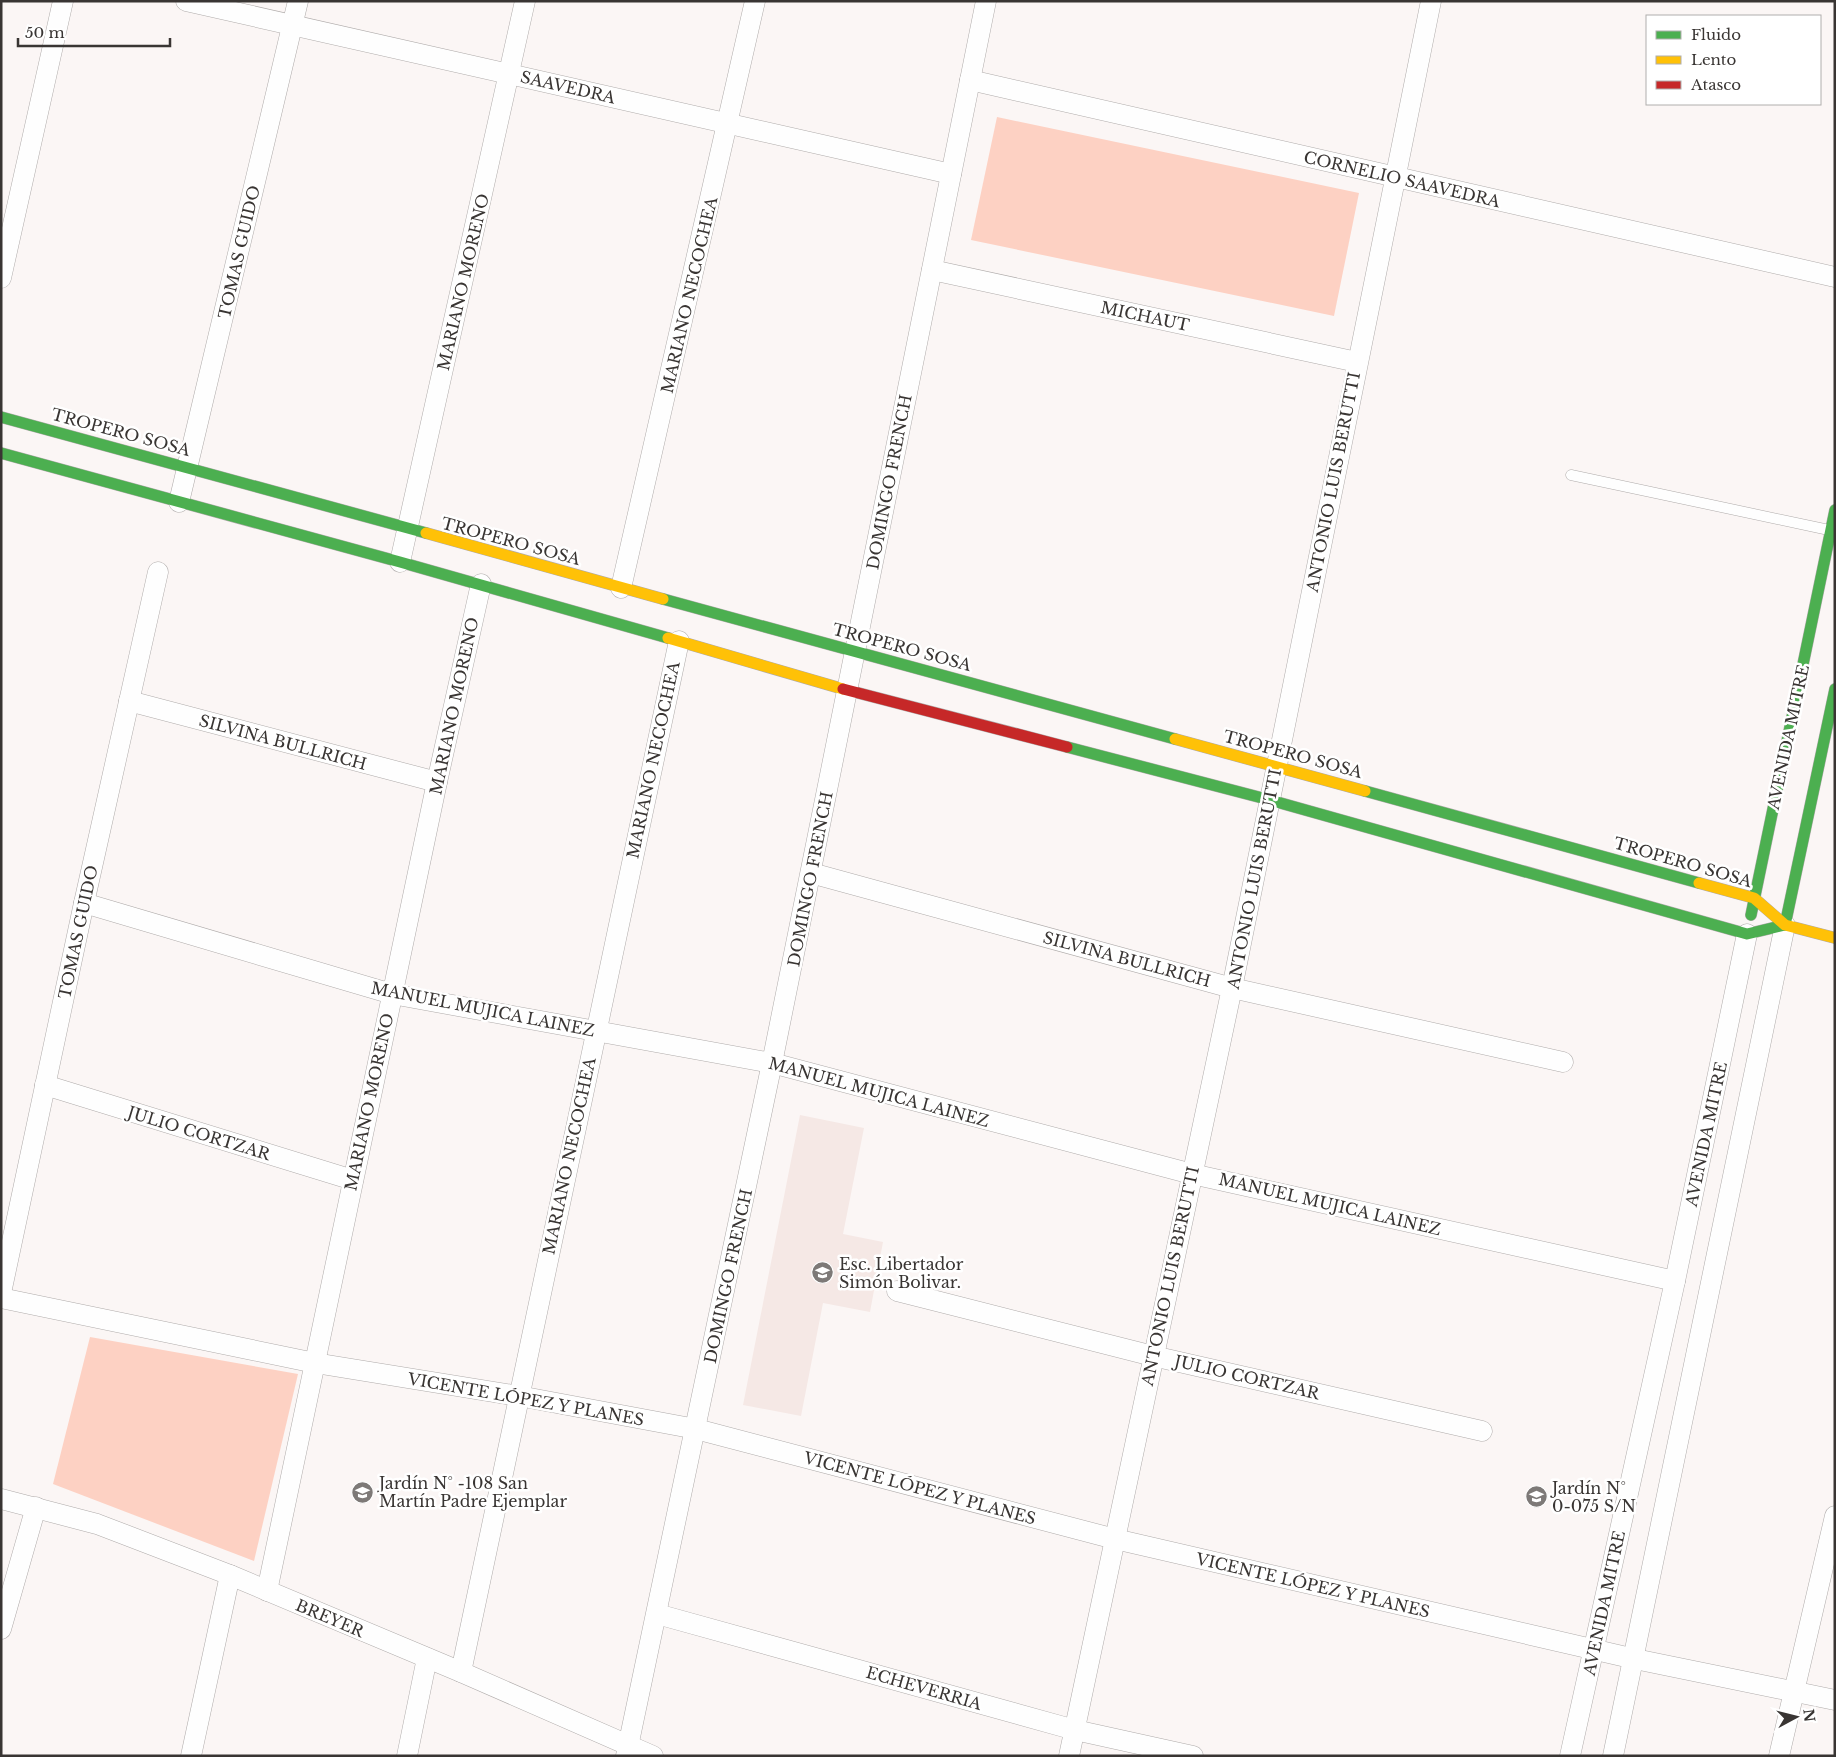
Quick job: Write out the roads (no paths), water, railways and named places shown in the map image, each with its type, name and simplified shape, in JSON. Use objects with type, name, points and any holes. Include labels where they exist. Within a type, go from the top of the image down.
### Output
[{"type":"street","points":[[1,278],[63,1]]},
{"type":"street","name":"SAAVEDRA","points":[[186,1],[951,174]]},
{"type":"street","name":"TOMAS GUIDO","points":[[179,502],[298,1]]},
{"type":"street","name":"MARIANO MORENO","points":[[400,562],[525,1]]},
{"type":"street","name":"MARIANO NECOCHEA","points":[[621,588],[755,1]]},
{"type":"street","name":"DOMINGO FRENCH","points":[[627,1751],[811,873],[986,1]]},
{"type":"street","name":"ANTONIO LUIS BERUTTI","points":[[1069,1756],[1232,988],[1431,1]]},
{"type":"street","name":"CORNELIO SAAVEDRA","points":[[970,80],[1835,277]]},
{"type":"street","name":"MICHAUT","points":[[932,270],[1357,362]]},
{"type":"street","name":"TROPERO SOSA","points":[[1,417],[1754,898],[1785,925],[1835,938]]},
{"type":"street","name":"TROPERO SOSA","points":[[1,453],[481,584],[848,690],[1270,800],[1747,934],[1785,925]]},
{"type":"street","name":"AVENIDA MITRE","points":[[1570,1756],[1675,1281],[1835,510]]},
{"type":"street","name":"TOMAS GUIDO","points":[[1,1293],[84,903],[158,572]]},
{"type":"street","name":"MARIANO MORENO","points":[[267,1591],[437,782],[481,584]]},
{"type":"street","name":"MARIANO NECOCHEA","points":[[461,1672],[595,1031],[679,641]]},
{"type":"street","points":[[1614,1756],[1835,689]]},
{"type":"street","name":"SILVINA BULLRICH","points":[[129,701],[437,782]]},
{"type":"street","name":"SILVINA BULLRICH","points":[[811,873],[1232,988],[1563,1062]]},
{"type":"street","name":"MANUEL MUJICA LAINEZ","points":[[84,903],[392,994],[772,1063],[1192,1174],[1675,1281]]},
{"type":"street","name":"JULIO CORTZAR","points":[[45,1085],[353,1180]]},
{"type":"street","name":"JULIO CORTZAR","points":[[897,1291],[1153,1356],[1482,1431]]},
{"type":"street","name":"VICENTE LÓPEZ Y PLANES","points":[[1,1298],[315,1363],[519,1396],[696,1429],[1115,1539],[1634,1659],[1835,1700]]},
{"type":"street","name":"BREYER","points":[[1,1499],[97,1524],[230,1575],[461,1672],[627,1751],[653,1756]]},
{"type":"street","points":[[1,1630],[36,1507]]},
{"type":"street","points":[[1779,1756],[1835,1516]]},
{"type":"street","points":[[191,1756],[230,1575]]},
{"type":"street","name":"ECHEVERRIA","points":[[657,1614],[1075,1730],[1193,1756]]},
{"type":"street","points":[[406,1756],[427,1658]]},
{"type":"lane","points":[[1571,475],[1830,530]]},
{"type":"place","name":"Esc. Libertador Simón Bolivar.","points":[[823,1273]]},
{"type":"place","name":"Jardín N° -108 San Martín Padre Ejemplar","points":[[363,1492]]},
{"type":"place","name":"Jardín N° 0-075 S/N","points":[[1536,1497]]}]
